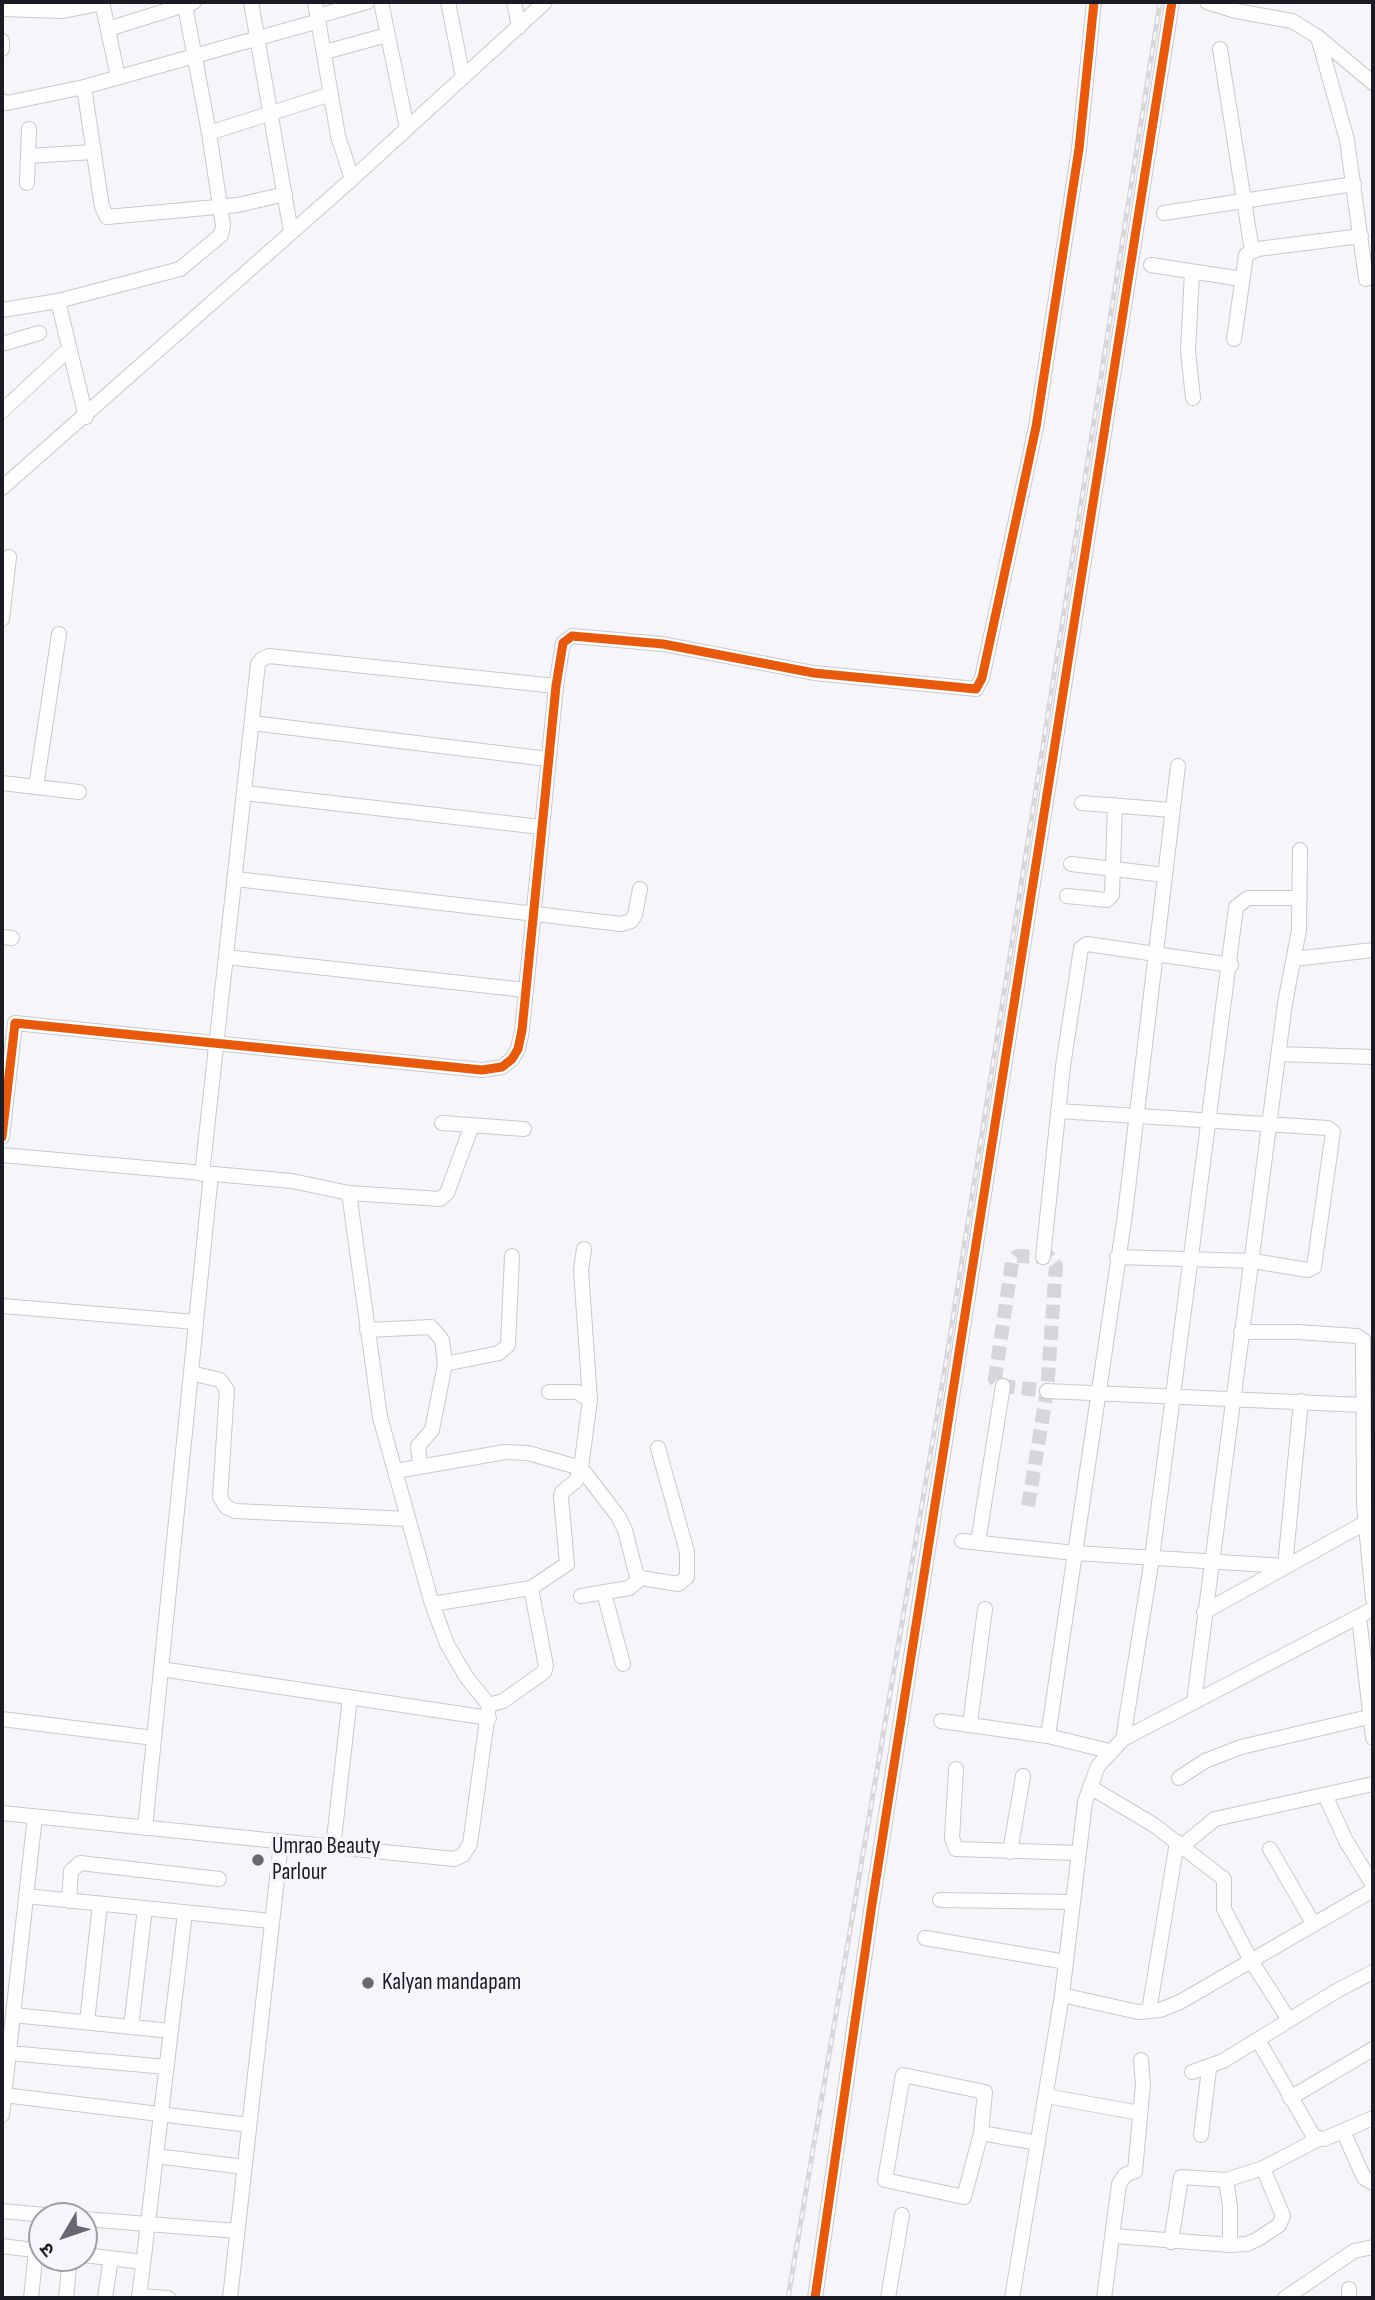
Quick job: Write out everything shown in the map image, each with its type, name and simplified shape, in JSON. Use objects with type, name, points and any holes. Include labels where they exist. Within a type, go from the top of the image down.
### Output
[{"type":"street","points":[[251,2],[291,232]]},
{"type":"street","points":[[2,101],[7,103],[84,87],[257,37],[317,13],[367,2]]},
{"type":"street","points":[[381,2],[407,128]]},
{"type":"street","points":[[448,2],[463,77]]},
{"type":"street","points":[[514,2],[519,27]]},
{"type":"street","points":[[2,488],[86,417],[352,179],[545,2]]},
{"type":"street","points":[[2,1137],[15,1023],[494,1069],[512,1059],[518,1049],[525,990],[556,686],[563,643],[572,636],[663,644],[814,673],[976,689],[982,678],[1036,427],[1079,149],[1094,2]]},
{"type":"street","points":[[815,2298],[872,1904],[1172,2]]},
{"type":"street","points":[[1207,2],[1236,11],[1292,21],[1318,37],[1373,83]]},
{"type":"street","points":[[2,9],[63,11],[103,3],[118,77]]},
{"type":"street","points":[[2,310],[58,301],[169,272],[188,264],[221,235],[220,207],[189,3],[108,29]]},
{"type":"street","points":[[317,13],[338,136],[352,179]]},
{"type":"street","points":[[325,52],[387,35]]},
{"type":"street","points":[[1318,37],[1347,140],[1366,279]]},
{"type":"street","points":[[2,41],[2,49]]},
{"type":"street","points":[[1220,49],[1252,251]]},
{"type":"street","points":[[84,87],[102,207],[107,217],[220,207],[285,194]]},
{"type":"street","points":[[209,132],[331,94]]},
{"type":"street","points":[[27,183],[29,129]]},
{"type":"street","points":[[28,156],[94,152]]},
{"type":"street","points":[[1164,213],[1354,184]]},
{"type":"street","points":[[1234,339],[1244,261],[1252,251],[1361,236]]},
{"type":"street","points":[[1151,265],[1242,279]]},
{"type":"street","points":[[1192,272],[1188,351],[1194,398]]},
{"type":"street","points":[[58,301],[86,417]]},
{"type":"street","points":[[2,344],[38,333]]},
{"type":"street","points":[[2,411],[69,349]]},
{"type":"street","points":[[2,619],[9,557]]},
{"type":"street","points":[[36,787],[59,634]]},
{"type":"street","points":[[145,1828],[196,1322],[216,1043],[258,664],[268,656],[556,686]]},
{"type":"street","points":[[252,723],[548,759]]},
{"type":"street","points":[[1048,1736],[1137,1117],[1178,766]]},
{"type":"street","points":[[2,783],[79,792]]},
{"type":"street","points":[[245,793],[541,827]]},
{"type":"street","points":[[1082,803],[1172,810]]},
{"type":"street","points":[[1066,896],[1109,899],[1115,805]]},
{"type":"street","points":[[1194,1701],[1204,1612],[1214,1563],[1241,1332],[1271,1125],[1278,1054],[1294,959],[1300,898],[1300,850]]},
{"type":"street","points":[[1071,864],[1165,875]]},
{"type":"street","points":[[236,879],[626,923],[635,915],[640,889]]},
{"type":"street","points":[[1123,1739],[1152,1558],[1231,964],[1236,907],[1242,901],[1300,898]]},
{"type":"street","points":[[1043,1257],[1058,1111],[1081,948],[1087,944],[1231,964]]},
{"type":"street","points":[[1294,959],[1373,950]]},
{"type":"street","points":[[226,957],[525,990]]},
{"type":"street","points":[[1278,1054],[1373,1057]]},
{"type":"street","points":[[1058,1111],[1208,1123],[1328,1128],[1334,1137],[1314,1267],[1308,1270],[1253,1261],[1117,1257]]},
{"type":"street","points":[[442,1124],[524,1129]]},
{"type":"street","points":[[2,1155],[292,1181],[349,1193],[440,1199],[447,1194],[472,1125]]},
{"type":"street","points":[[2,1813],[448,1859],[463,1855],[470,1844],[489,1712],[447,1644],[432,1604],[380,1418],[349,1193]]},
{"type":"street","points":[[432,1604],[531,1588],[567,1564],[561,1497],[562,1492],[576,1481],[581,1468],[590,1400],[581,1270],[584,1249]]},
{"type":"street","points":[[445,1364],[499,1353],[508,1345],[512,1256]]},
{"type":"street","points":[[2,1306],[196,1322]]},
{"type":"street","points":[[367,1330],[432,1327],[442,1340],[445,1364],[432,1430],[418,1446],[420,1466]]},
{"type":"street","points":[[1241,1332],[1297,1332],[1357,1336],[1363,1340],[1362,1405],[1368,1506],[1365,1523],[1373,1599]]},
{"type":"street","points":[[191,1373],[220,1380],[227,1390],[220,1497],[226,1507],[235,1511],[408,1519]]},
{"type":"street","points":[[978,1542],[1003,1386]]},
{"type":"street","points":[[1047,1391],[1362,1405]]},
{"type":"street","points":[[549,1392],[577,1392],[590,1400]]},
{"type":"street","points":[[1285,1566],[1301,1401]]},
{"type":"street","points":[[396,1472],[505,1452],[528,1453],[581,1468],[618,1516],[625,1530],[632,1565],[641,1578],[678,1584],[687,1577],[688,1567],[658,1448]]},
{"type":"street","points":[[1204,1612],[1365,1523]]},
{"type":"street","points":[[962,1541],[1075,1553],[1285,1566]]},
{"type":"street","points":[[581,1597],[629,1588],[641,1578]]},
{"type":"street","points":[[161,1669],[349,1697],[489,1712],[544,1672],[546,1660],[531,1588]]},
{"type":"street","points":[[604,1593],[623,1664]]},
{"type":"street","points":[[970,1724],[985,1609]]},
{"type":"street","points":[[1012,2298],[1062,1995],[1085,1802],[1098,1766],[1109,1751],[1123,1739],[1373,1609]]},
{"type":"street","points":[[1359,1617],[1373,1738]]},
{"type":"street","points":[[333,1849],[349,1697]]},
{"type":"street","points":[[1180,1778],[1205,1761],[1231,1750],[1371,1716]]},
{"type":"street","points":[[2,1719],[154,1738]]},
{"type":"street","points":[[941,1721],[1048,1736],[1109,1751]]},
{"type":"street","points":[[956,1769],[954,1846],[961,1851],[1079,1853]]},
{"type":"street","points":[[1010,1852],[1023,1776]]},
{"type":"street","points":[[1149,2011],[1180,1844],[1215,1819],[1373,1784]]},
{"type":"street","points":[[1090,1787],[1124,1805],[1224,1879],[1224,1909],[1289,2020]]},
{"type":"street","points":[[1062,1995],[1138,2012],[1180,2002],[1373,1887],[1346,1842],[1325,1795]]},
{"type":"street","points":[[2,2115],[35,1816]]},
{"type":"street","points":[[230,2298],[281,1843]]},
{"type":"street","points":[[1270,1849],[1313,1923]]},
{"type":"street","points":[[69,1901],[71,1871],[80,1863],[219,1879]]},
{"type":"street","points":[[26,1896],[271,1921]]},
{"type":"street","points":[[940,1900],[1073,1902]]},
{"type":"street","points":[[87,2022],[100,1904]]},
{"type":"street","points":[[131,2027],[145,1908]]},
{"type":"street","points":[[168,2298],[139,2297],[185,1913]]},
{"type":"street","points":[[925,1938],[1066,1962]]},
{"type":"street","points":[[1192,2072],[1209,2069],[1373,1972]]},
{"type":"street","points":[[13,2015],[171,2031]]},
{"type":"street","points":[[1258,2040],[1310,2133],[1319,2139]]},
{"type":"street","points":[[1290,2098],[1373,2049]]},
{"type":"street","points":[[9,2053],[167,2067]]},
{"type":"street","points":[[1104,2298],[1119,2184],[1125,2175],[1135,2171],[1141,2060]]},
{"type":"street","points":[[1201,2135],[1209,2069]]},
{"type":"street","points":[[903,2075],[985,2092],[981,2133],[964,2197],[885,2180],[903,2075]]},
{"type":"street","points":[[4,2095],[249,2125]]},
{"type":"street","points":[[1046,2096],[1140,2113]]},
{"type":"street","points":[[1171,2242],[1181,2177],[1226,2179],[1263,2168],[1319,2139],[1373,2118]]},
{"type":"street","points":[[1343,2131],[1363,2178],[1373,2183]]},
{"type":"street","points":[[981,2133],[1038,2143]]},
{"type":"street","points":[[156,2156],[244,2167]]},
{"type":"street","points":[[1114,2236],[1171,2242],[1247,2244],[1283,2220],[1263,2168]]},
{"type":"street","points":[[1226,2179],[1230,2206],[1230,2245]]},
{"type":"street","points":[[2,2211],[28,2213]]},
{"type":"street","points":[[888,2298],[902,2215]]},
{"type":"street","points":[[98,2220],[237,2231]]},
{"type":"street","points":[[2,2246],[28,2249]]},
{"type":"street","points":[[1285,2298],[1354,2251],[1373,2247]]},
{"type":"street","points":[[98,2257],[143,2262]]},
{"type":"street","points":[[105,2298],[111,2258]]},
{"type":"street","points":[[32,2298],[36,2272]]},
{"type":"street","points":[[66,2298],[69,2272]]},
{"type":"tunnel","points":[[1028,1506],[1047,1391],[1056,1266],[1049,1257],[1017,1256],[1012,1262],[995,1379],[1003,1386],[1047,1391]]},
{"type":"railway","points":[[788,2298],[946,1362],[1160,2]]},
{"type":"cycle path","points":[[2,1137],[15,1023],[482,1070],[502,1067],[512,1059],[518,1049],[522,1030],[556,686],[563,643],[572,636],[663,644],[814,673],[976,689],[982,678],[1036,427],[1079,149],[1094,2]]},
{"type":"cycle path","points":[[815,2298],[872,1904],[1172,2]]},
{"type":"place","name":"Umrao Beauty Parlour","points":[[258,1860]]},
{"type":"place","name":"Kalyan mandapam","points":[[368,1983]]}]
